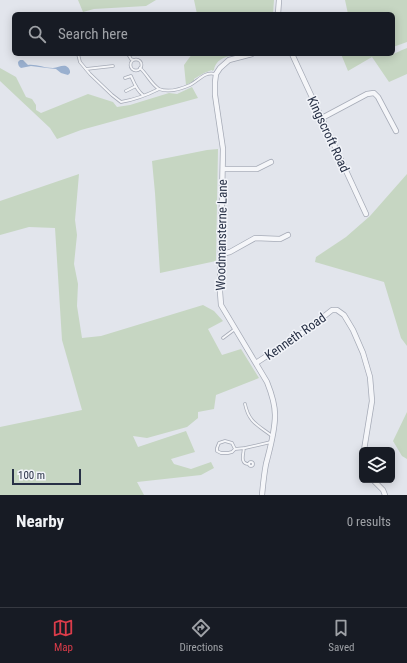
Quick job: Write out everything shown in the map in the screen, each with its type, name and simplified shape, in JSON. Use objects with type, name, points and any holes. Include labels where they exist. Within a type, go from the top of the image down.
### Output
[{"type":"street","points":[[278,0],[278,12]]},
{"type":"street","points":[[216,74],[229,60],[244,56]]},
{"type":"street","name":"Kingscroft Road","points":[[293,56],[366,214]]},
{"type":"street","name":"Woodmansterne Lane","points":[[216,74],[215,95],[223,149],[220,254],[221,305],[268,382],[275,416],[272,439],[264,473],[262,495]]},
{"type":"street","points":[[322,118],[367,94],[374,93],[378,97],[396,131]]},
{"type":"street","points":[[223,169],[257,169],[271,162]]},
{"type":"street","points":[[220,254],[230,252],[255,238],[280,238],[288,235]]},
{"type":"street","name":"Kenneth Road","points":[[256,363],[308,329],[332,310],[338,310],[344,315],[353,330],[363,353],[370,377],[372,401],[365,447]]},
{"type":"street","points":[[376,483],[385,494]]},
{"type":"lane","points":[[78,56],[80,62],[86,69],[121,102],[153,92],[159,88]]},
{"type":"lane","points":[[129,56],[133,60],[136,59],[140,61],[140,68]]},
{"type":"lane","points":[[133,60],[130,64],[132,69],[136,70],[140,68]]},
{"type":"lane","points":[[86,69],[114,66]]},
{"type":"lane","points":[[140,68],[159,88],[173,91],[190,85],[205,75],[212,73],[216,74]]},
{"type":"lane","points":[[125,78],[131,76],[140,93],[144,95]]},
{"type":"lane","points":[[126,91],[136,86]]},
{"type":"lane","points":[[223,338],[235,329]]},
{"type":"lane","points":[[235,449],[232,443],[225,441],[219,442],[216,448],[217,451],[221,453],[232,452],[235,449],[244,448],[272,439],[250,419],[247,414],[245,404]]},
{"type":"lane","points":[[244,448],[242,458],[244,463],[249,464]]},
{"type":"green space","points":[[78,0],[156,0],[146,6],[94,9],[83,12]]},
{"type":"green space","points":[[194,0],[274,0],[273,12],[197,12]]},
{"type":"green space","points":[[345,0],[407,0],[407,42],[395,46],[395,12],[348,12]]},
{"type":"green space","points":[[407,48],[407,74],[389,82],[372,57],[348,71],[342,56],[395,56],[395,54]]},
{"type":"green space","points":[[191,56],[230,56],[220,60],[215,66],[214,70],[204,73],[186,85],[184,65]]},
{"type":"green space","points":[[0,68],[16,77],[26,97],[32,99],[36,105],[36,110],[41,113],[88,94],[113,102],[117,107],[130,105],[169,93],[177,94],[192,87],[198,98],[81,130],[57,139],[50,128],[0,81]]},
{"type":"green space","points":[[218,149],[216,261],[160,273],[152,161]]},
{"type":"green space","points":[[79,174],[75,220],[77,235],[74,264],[78,284],[77,306],[82,338],[101,336],[203,305],[214,311],[223,321],[208,329],[222,355],[241,349],[259,378],[216,395],[214,409],[198,412],[198,418],[187,427],[147,438],[133,436],[138,447],[186,431],[195,452],[171,459],[174,464],[191,469],[211,462],[214,468],[201,475],[137,482],[144,495],[0,495],[0,427],[82,410],[62,340],[55,228],[29,227],[0,235],[0,201]]},
{"type":"green space","points":[[407,174],[407,346],[401,338],[384,282],[315,262],[316,257],[346,237],[370,216]]},
{"type":"green space","points":[[407,412],[407,459],[402,456],[393,441]]},
{"type":"water","points":[[20,60],[23,60],[28,65],[50,68],[66,66],[70,73],[68,75],[61,73],[56,69],[31,66],[21,68],[18,63]]}]
